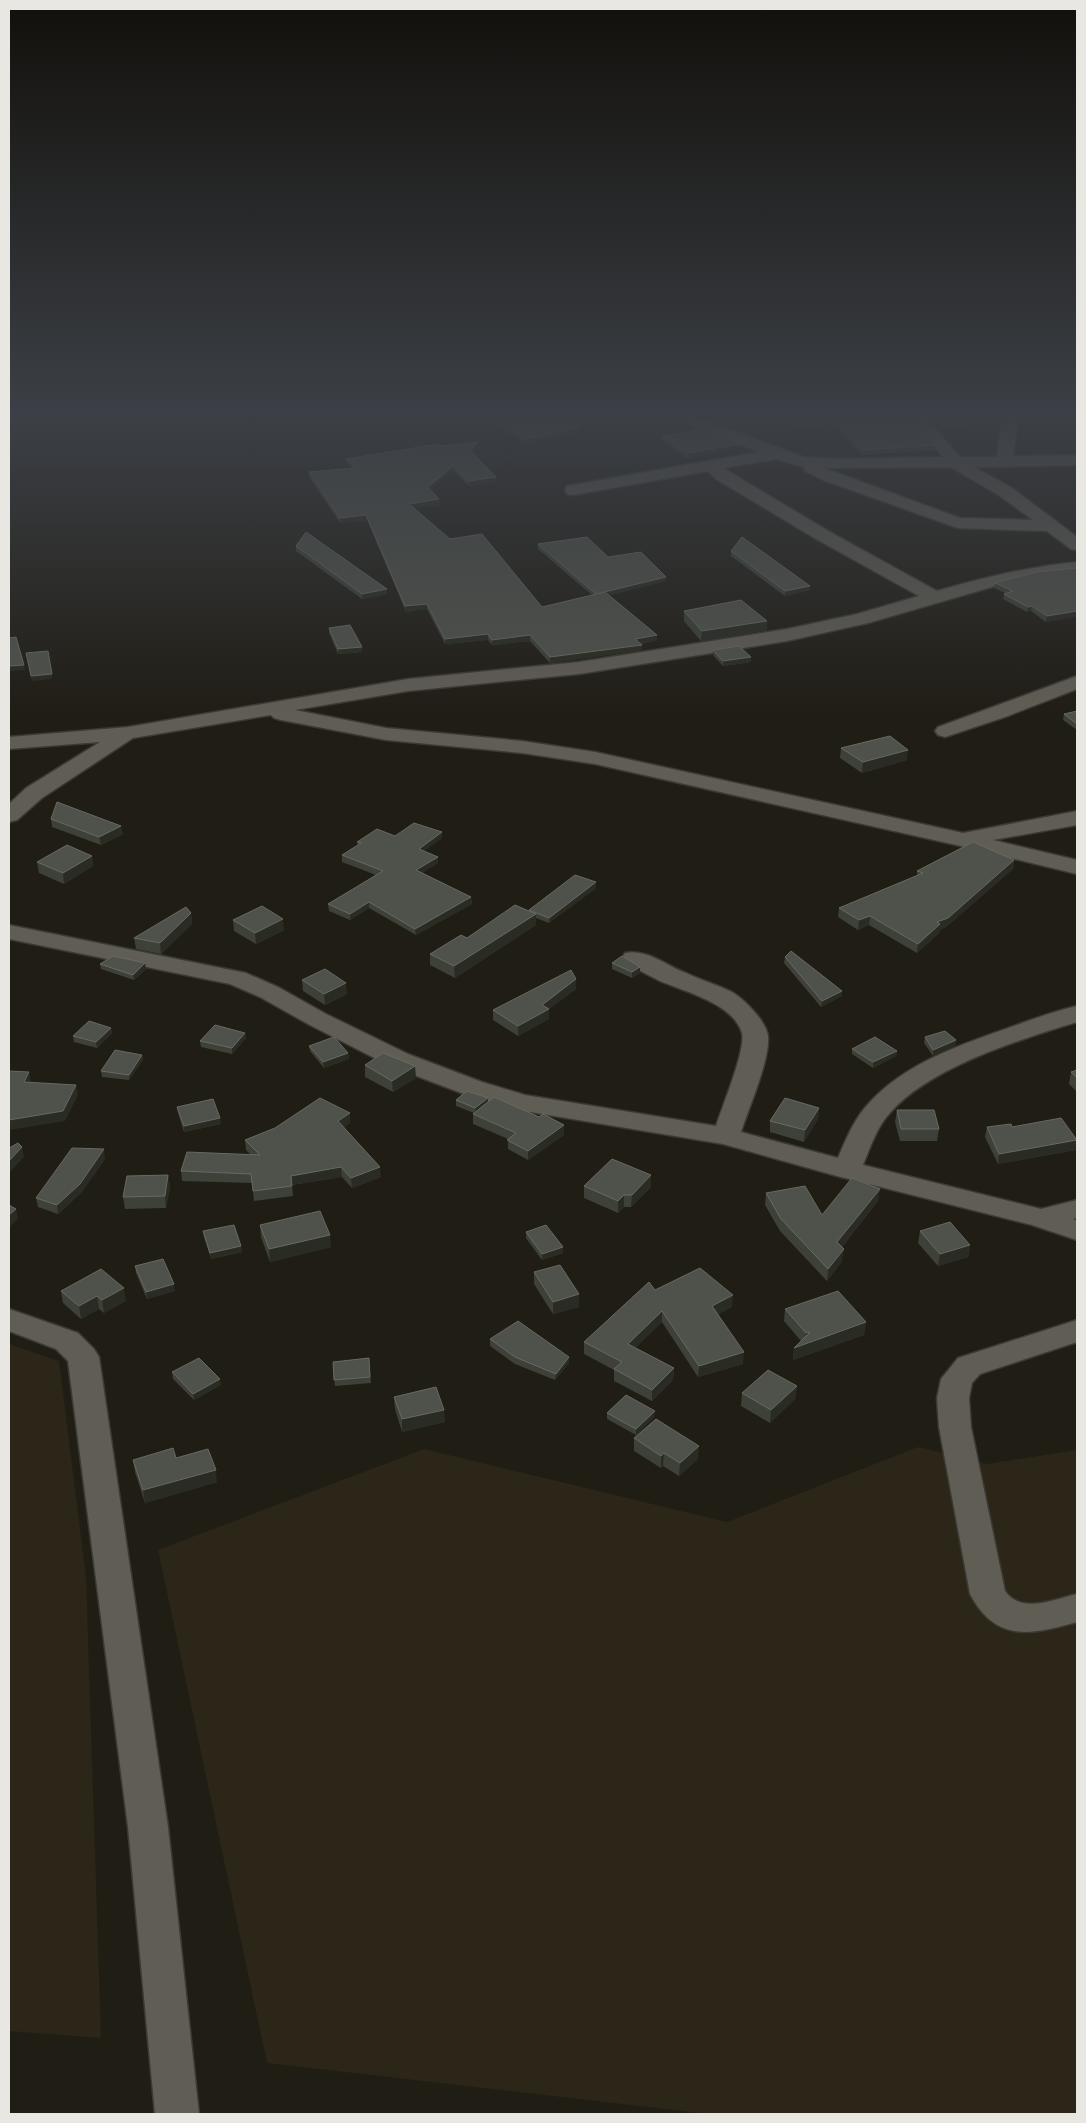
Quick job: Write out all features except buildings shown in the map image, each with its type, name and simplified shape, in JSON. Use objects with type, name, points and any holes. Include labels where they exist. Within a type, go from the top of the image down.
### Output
[{"type":"street","points":[[792,517],[936,598]]},
{"type":"street","points":[[939,517],[972,524],[1052,526]]},
{"type":"street","points":[[1040,517],[1077,546]]},
{"type":"street","points":[[9,743],[128,733],[408,685],[579,668],[787,635],[861,619],[1006,578],[1036,571],[1077,567]]},
{"type":"street","points":[[945,731],[998,713],[1077,682]]},
{"type":"street","points":[[264,711],[386,734],[522,747],[595,758],[961,838],[1077,867]]},
{"type":"street","points":[[9,815],[34,794],[128,733]]},
{"type":"street","points":[[961,838],[1077,818]]},
{"type":"street","points":[[9,932],[237,978],[269,992],[317,1019],[399,1060],[473,1088],[522,1103],[726,1136],[847,1170],[1041,1218],[1077,1230]]},
{"type":"street","points":[[634,958],[668,975],[724,998],[743,1014],[755,1034],[753,1056],[726,1136]]},
{"type":"street","points":[[847,1170],[868,1125],[879,1108],[892,1094],[942,1063],[1077,1014]]},
{"type":"street","points":[[1041,1218],[1077,1209]]},
{"type":"street","points":[[9,1320],[67,1341],[83,1357],[148,1827],[177,2114]]},
{"type":"street","points":[[1077,1331],[969,1366],[957,1379],[952,1398],[955,1427],[988,1594],[994,1606],[1004,1614],[1019,1618],[1038,1618],[1077,1608]]},
{"type":"shaded area","points":[[9,1344],[59,1361],[86,1577],[101,2038],[9,2031]]},
{"type":"shaded area","points":[[918,1447],[987,1464],[1077,1450],[1077,2114],[708,2114],[267,2063],[158,1550],[424,1449],[727,1522]]}]
